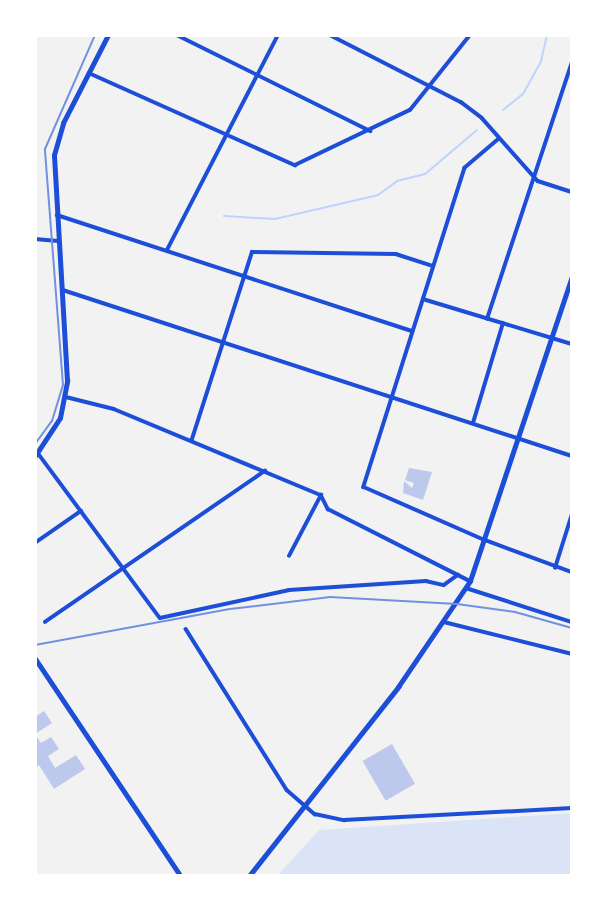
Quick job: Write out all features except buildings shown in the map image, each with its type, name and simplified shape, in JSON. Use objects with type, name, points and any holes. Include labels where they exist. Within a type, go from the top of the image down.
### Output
[{"type":"main road","points":[[36,454],[60,418],[66,397],[63,290],[52,176],[56,142],[108,35]]},
{"type":"main road","points":[[249,876],[444,622],[470,581],[521,439],[572,277]]},
{"type":"main road","points":[[35,658],[181,876]]},
{"type":"street","points":[[177,35],[371,131]]},
{"type":"street","points":[[167,250],[278,35]]},
{"type":"street","points":[[330,35],[432,86],[482,118],[498,140],[533,177],[572,192]]},
{"type":"street","points":[[89,72],[225,136],[295,165],[371,131],[410,110],[432,86],[470,35]]},
{"type":"street","points":[[488,319],[572,62]]},
{"type":"street","points":[[498,140],[465,169],[363,487],[485,540],[555,568],[572,572]]},
{"type":"street","points":[[55,214],[413,331]]},
{"type":"street","points":[[35,239],[58,241]]},
{"type":"street","points":[[192,439],[252,252],[396,254],[434,266]]},
{"type":"street","points":[[63,290],[572,456]]},
{"type":"street","points":[[423,299],[572,344]]},
{"type":"street","points":[[473,423],[503,323]]},
{"type":"street","points":[[66,397],[114,409],[192,439],[321,495],[328,509],[470,581]]},
{"type":"street","points":[[36,454],[160,618],[289,590],[426,581],[444,585],[458,575]]},
{"type":"street","points":[[44,622],[121,566],[265,471]]},
{"type":"street","points":[[289,556],[321,495]]},
{"type":"street","points":[[35,544],[81,511]]},
{"type":"street","points":[[555,568],[572,514]]},
{"type":"street","points":[[466,588],[572,622]]},
{"type":"street","points":[[444,622],[572,654]]},
{"type":"street","points":[[186,629],[287,790],[304,807],[327,819],[572,808]]},
{"type":"shaded area","points":[[572,813],[572,876],[277,876],[319,830]]},
{"type":"waterway","points":[[503,110],[523,94],[541,61],[547,35]]},
{"type":"waterway","points":[[224,216],[275,219],[378,195],[397,181],[425,174],[477,130]]},
{"type":"tram line","points":[[35,444],[52,421],[63,385],[45,149],[95,35]]},
{"type":"railway","points":[[35,645],[230,609],[330,597],[457,604],[515,612],[572,628]]}]
